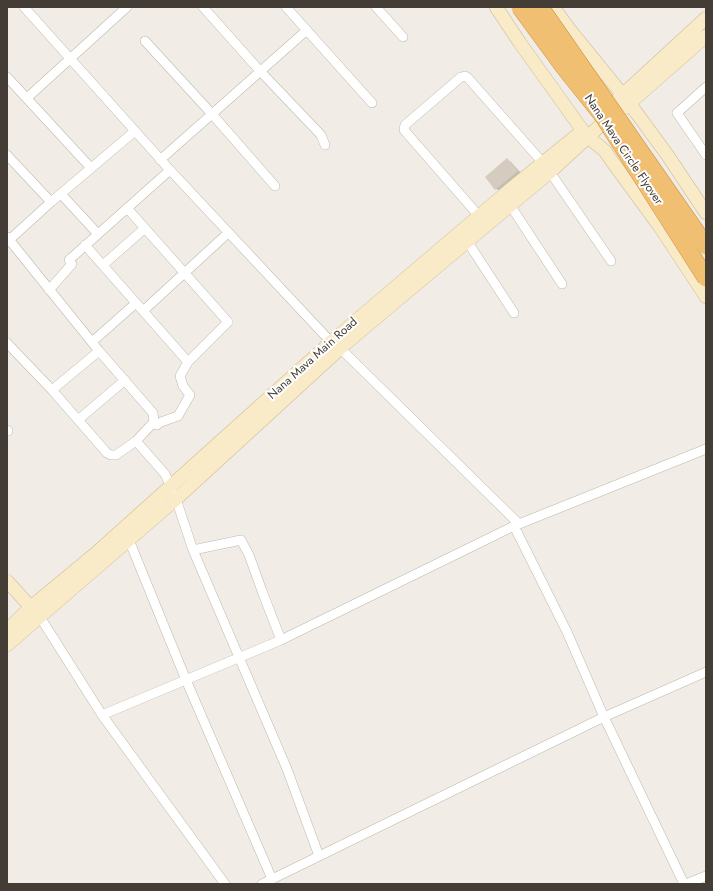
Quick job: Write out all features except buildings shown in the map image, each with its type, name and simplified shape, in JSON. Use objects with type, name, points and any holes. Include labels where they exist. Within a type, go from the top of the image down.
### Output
[{"type":"highway","name":"Nana Mava Circle Flyover","points":[[520,7],[603,116],[706,278]]},
{"type":"highway","name":"Nana Mava Circle Flyover","points":[[540,7],[706,246]]},
{"type":"street","points":[[24,7],[160,160],[228,233],[336,345],[517,525],[604,717],[685,884],[706,876]]},
{"type":"street","points":[[27,98],[127,7]]},
{"type":"street","points":[[203,7],[260,71],[321,135],[325,145]]},
{"type":"street","points":[[286,7],[372,103]]},
{"type":"street","points":[[376,7],[403,37]]},
{"type":"street","points":[[496,7],[585,134],[612,160],[660,227],[706,297]]},
{"type":"street","points":[[554,7],[570,30],[626,100],[668,156],[706,213]]},
{"type":"street","points":[[626,100],[706,18]]},
{"type":"street","points":[[160,160],[307,30]]},
{"type":"street","points":[[626,100],[706,36]]},
{"type":"street","points":[[145,41],[275,186]]},
{"type":"street","points":[[479,216],[404,130],[406,125],[461,77],[465,76],[546,168],[611,261]]},
{"type":"street","points":[[7,77],[91,168]]},
{"type":"street","points":[[706,87],[677,112],[706,155]]},
{"type":"street","name":"Nana Mava Main Road","points":[[35,612],[129,540],[176,499],[336,345],[510,205],[546,168],[602,119],[613,123],[617,119],[615,110],[626,100]]},
{"type":"street","points":[[7,343],[52,390],[107,453],[116,456],[136,440],[154,422],[153,413],[148,406],[99,351],[8,239],[135,131]]},
{"type":"street","points":[[7,155],[51,202]]},
{"type":"street","name":"Nana Mava Main Road","points":[[35,612],[95,554],[171,486],[336,345],[479,216],[546,168]]},
{"type":"street","points":[[49,290],[86,245],[170,170]]},
{"type":"street","points":[[61,194],[98,234]]},
{"type":"street","points":[[510,205],[562,284]]},
{"type":"street","points":[[127,208],[228,322],[188,362],[180,376],[183,386],[190,395],[178,416],[157,425]]},
{"type":"street","points":[[103,265],[145,228]]},
{"type":"street","points":[[143,310],[228,233]]},
{"type":"street","points":[[467,241],[514,313]]},
{"type":"street","points":[[86,245],[188,362]]},
{"type":"street","points":[[92,342],[136,303]]},
{"type":"street","points":[[52,390],[99,351]]},
{"type":"street","points":[[78,420],[125,380]]},
{"type":"street","points":[[136,440],[160,467],[171,486],[193,550],[287,769],[319,856]]},
{"type":"street","points":[[102,715],[281,640],[517,525],[706,449]]},
{"type":"street","points":[[129,540],[186,680],[272,879]]},
{"type":"street","points":[[193,550],[241,540],[249,555],[281,640]]},
{"type":"street","points":[[7,581],[35,612],[102,715],[225,884]]},
{"type":"street","points":[[7,630],[35,612]]},
{"type":"street","points":[[7,645],[35,612]]},
{"type":"street","points":[[262,884],[604,717],[706,672]]}]
